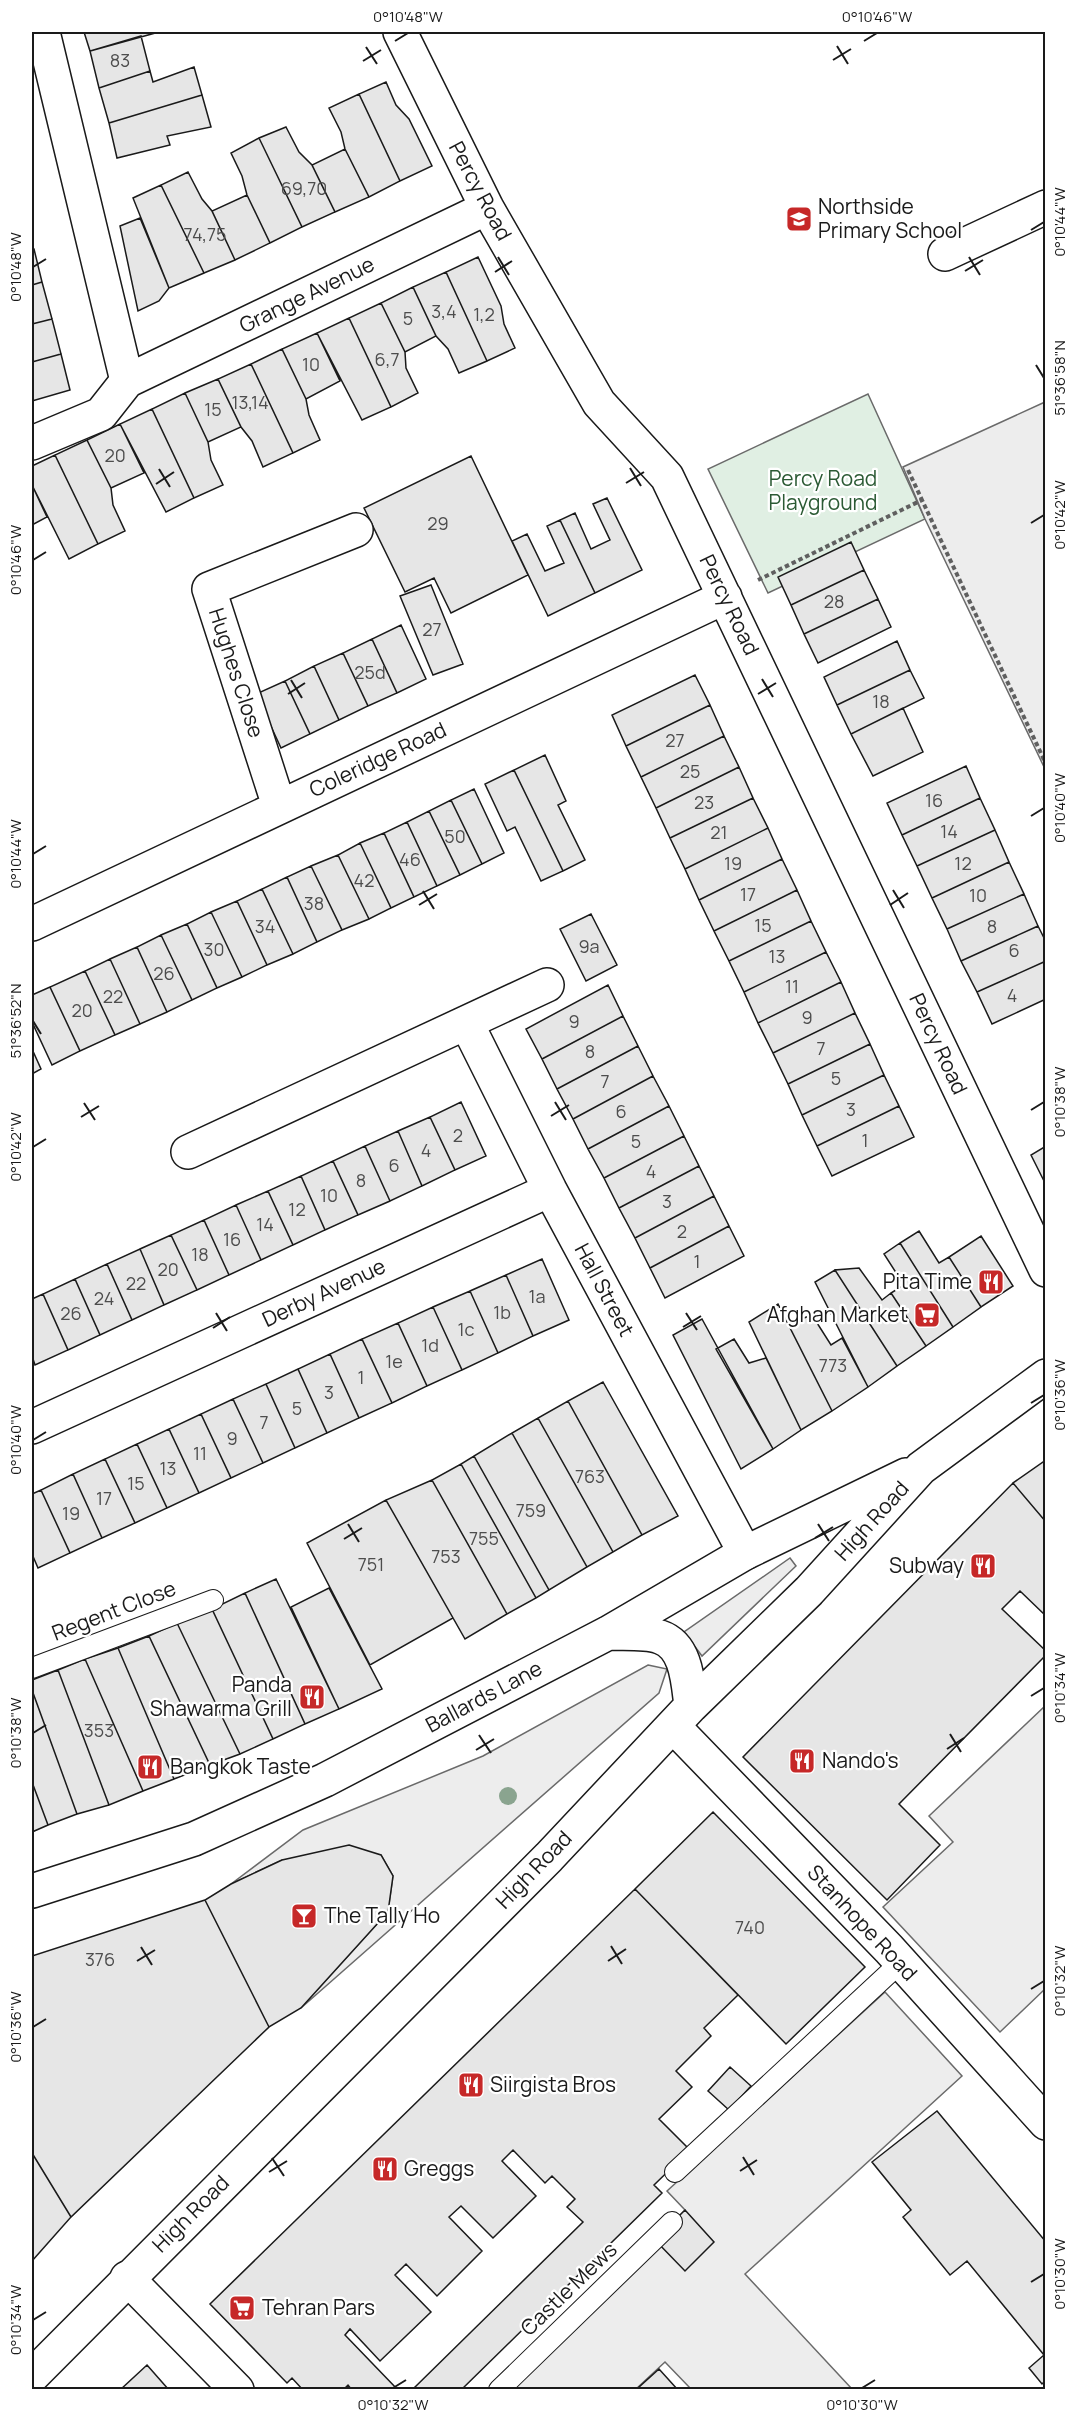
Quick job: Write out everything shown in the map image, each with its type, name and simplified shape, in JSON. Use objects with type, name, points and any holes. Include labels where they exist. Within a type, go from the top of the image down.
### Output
[{"type":"street","points":[[43,32],[127,381]]},
{"type":"street","name":"Percy Road","points":[[400,32],[487,208],[600,403],[667,477],[1046,1270]]},
{"type":"street","points":[[945,254],[1046,207]]},
{"type":"street","name":"Grange Avenue","points":[[32,443],[101,414],[127,381],[487,208]]},
{"type":"street","name":"Hughes Close","points":[[279,806],[209,590],[356,530]]},
{"type":"street","name":"Coleridge Road","points":[[32,924],[725,597]]},
{"type":"street","points":[[188,1152],[547,985]]},
{"type":"street","name":"Hall Street","points":[[467,1024],[550,1190],[745,1553]]},
{"type":"street","name":"Derby Avenue","points":[[32,1427],[550,1190]]},
{"type":"street","name":"High Road","points":[[32,2376],[127,2278],[549,1857],[682,1716],[809,1591],[921,1468],[1046,1376]]},
{"type":"street","name":"Ballards Lane","points":[[32,1892],[194,1839],[325,1780],[608,1633],[745,1553],[921,1468]]},
{"type":"street","points":[[608,1633],[660,1637],[675,1648],[686,1668],[682,1716]]},
{"type":"street","name":"Stanhope Road","points":[[682,1716],[1046,2123]]},
{"type":"street","points":[[127,2278],[237,2390]]},
{"type":"lane","name":"Regent Close","points":[[32,1668],[213,1600]]},
{"type":"lane","points":[[675,2172],[901,1962]]},
{"type":"lane","name":"Castle Mews","points":[[499,2390],[672,2222]]},
{"type":"path","points":[[908,470],[1046,764]]},
{"type":"path","points":[[725,597],[922,500]]},
{"type":"green space","name":"Percy Road Playground","points":[[868,394],[925,519],[768,593],[708,469]]},
{"type":"shaded area","points":[[1045,402],[1045,769],[925,519],[903,467]]},
{"type":"shaded area","points":[[790,1558],[796,1566],[702,1656],[684,1632]]},
{"type":"shaded area","points":[[648,1665],[667,1669],[659,1693],[301,2008],[388,1912],[393,1876],[381,1855],[282,1860],[231,1884],[303,1830],[483,1756]]},
{"type":"shaded area","points":[[1045,1706],[1045,1989],[1000,2032],[883,1907],[953,1842],[929,1816]]},
{"type":"shaded area","points":[[885,1992],[962,2076],[745,2274],[852,2389],[691,2389],[665,2362],[636,2389],[504,2390],[685,2210],[667,2191]]},
{"type":"building","points":[[84,32],[159,32],[90,51]]},
{"type":"building","points":[[141,36],[150,71],[99,88],[90,51]]},
{"type":"building","points":[[194,67],[202,95],[109,123],[99,88],[150,71],[153,82]]},
{"type":"building","points":[[386,82],[396,105],[409,119],[432,166],[400,181],[359,94]]},
{"type":"building","points":[[359,94],[400,181],[369,197],[345,149],[341,132],[329,108]]},
{"type":"building","points":[[202,95],[211,127],[167,136],[170,145],[117,158],[109,123]]},
{"type":"building","points":[[286,127],[299,152],[312,165],[335,212],[302,227],[259,138]]},
{"type":"building","points":[[259,138],[302,227],[270,243],[247,195],[242,176],[231,153]]},
{"type":"building","points":[[345,149],[369,197],[335,212],[312,165]]},
{"type":"building","points":[[188,172],[202,199],[212,211],[235,260],[204,273],[161,185]]},
{"type":"building","points":[[161,185],[204,273],[169,288],[133,198]]},
{"type":"building","points":[[247,195],[270,243],[235,260],[212,211]]},
{"type":"building","points":[[140,218],[169,288],[159,301],[138,311],[120,226]]},
{"type":"building","points":[[32,249],[34,249],[42,282],[32,285]]},
{"type":"building","points":[[478,257],[501,306],[504,324],[515,348],[487,361],[446,272]]},
{"type":"building","points":[[446,272],[487,361],[459,373],[448,349],[436,336],[413,287]]},
{"type":"building","points":[[42,282],[52,319],[32,324],[32,285]]},
{"type":"building","points":[[413,287],[436,336],[405,352],[381,303]]},
{"type":"building","points":[[381,303],[405,352],[406,368],[418,393],[391,407],[349,318]]},
{"type":"building","points":[[349,318],[391,407],[362,420],[317,333]]},
{"type":"building","points":[[52,319],[61,354],[32,362],[32,324]]},
{"type":"building","points":[[317,333],[340,381],[306,399],[282,349]]},
{"type":"building","points":[[282,349],[306,399],[309,415],[320,440],[293,453],[251,364]]},
{"type":"building","points":[[61,354],[70,390],[32,401],[32,362]]},
{"type":"building","points":[[251,364],[293,453],[263,467],[252,441],[241,427],[218,379]]},
{"type":"building","points":[[218,379],[241,427],[208,442],[185,393]]},
{"type":"building","points":[[185,393],[208,442],[211,460],[223,485],[194,498],[152,409]]},
{"type":"building","points":[[152,409],[194,498],[166,512],[120,424]]},
{"type":"building","points":[[120,424],[144,473],[111,488],[87,440]]},
{"type":"building","points":[[87,440],[111,488],[113,505],[125,531],[98,544],[55,455]]},
{"type":"building","points":[[55,455],[98,544],[69,559],[32,485],[32,466]]},
{"type":"building","points":[[471,456],[528,575],[451,613],[434,578],[405,592],[364,508]]},
{"type":"building","points":[[32,485],[47,517],[32,525]]},
{"type":"building","points":[[607,498],[642,570],[595,593],[560,520],[575,513],[591,549],[610,540],[593,504]]},
{"type":"building","points":[[560,520],[595,593],[548,616],[512,541],[527,534],[545,571],[564,563],[547,526]]},
{"type":"building","points":[[851,542],[864,570],[791,605],[778,577]]},
{"type":"building","points":[[864,570],[878,599],[804,634],[791,605]]},
{"type":"building","points":[[431,585],[463,664],[433,675],[400,596]]},
{"type":"building","points":[[878,599],[891,627],[818,663],[804,634]]},
{"type":"building","points":[[401,625],[426,679],[397,693],[372,639]]},
{"type":"building","points":[[372,639],[397,693],[368,706],[343,653]]},
{"type":"building","points":[[897,641],[910,670],[837,705],[824,677]]},
{"type":"building","points":[[343,653],[368,706],[339,720],[314,666]]},
{"type":"building","points":[[314,666],[339,720],[310,734],[285,681]]},
{"type":"building","points":[[910,670],[924,698],[851,734],[837,705]]},
{"type":"building","points":[[695,675],[710,705],[626,746],[612,715]]},
{"type":"building","points":[[285,681],[310,734],[281,748],[256,694]]},
{"type":"building","points":[[710,705],[724,736],[641,777],[626,746]]},
{"type":"building","points":[[903,708],[923,752],[873,776],[851,734]]},
{"type":"building","points":[[724,736],[739,767],[656,808],[641,777]]},
{"type":"building","points":[[545,755],[566,801],[558,805],[585,860],[563,871],[514,770]]},
{"type":"building","points":[[966,766],[980,798],[902,835],[887,803]]},
{"type":"building","points":[[739,767],[753,798],[670,838],[656,808]]},
{"type":"building","points":[[514,770],[563,871],[541,881],[515,827],[507,831],[485,784]]},
{"type":"building","points":[[474,789],[504,853],[482,864],[451,800]]},
{"type":"building","points":[[753,798],[768,828],[685,869],[670,838]]},
{"type":"building","points":[[980,798],[995,830],[917,866],[902,835]]},
{"type":"building","points":[[451,800],[482,864],[460,875],[429,811]]},
{"type":"building","points":[[429,811],[460,875],[437,886],[407,822]]},
{"type":"building","points":[[407,822],[437,886],[414,897],[384,833]]},
{"type":"building","points":[[768,828],[782,859],[699,900],[685,869]]},
{"type":"building","points":[[995,830],[1009,862],[932,898],[917,866]]},
{"type":"building","points":[[384,833],[414,897],[391,908],[360,843]]},
{"type":"building","points":[[360,843],[391,908],[369,919],[338,855]]},
{"type":"building","points":[[338,855],[369,919],[342,930],[311,866]]},
{"type":"building","points":[[782,859],[797,890],[714,931],[699,900]]},
{"type":"building","points":[[1009,862],[1024,894],[947,929],[932,898]]},
{"type":"building","points":[[311,866],[342,930],[317,942],[287,877]]},
{"type":"building","points":[[287,877],[317,942],[293,954],[262,889]]},
{"type":"building","points":[[262,889],[293,954],[267,965],[237,901]]},
{"type":"building","points":[[797,890],[811,921],[729,961],[714,931]]},
{"type":"building","points":[[1024,894],[1038,926],[961,961],[947,929]]},
{"type":"building","points":[[237,901],[267,965],[242,977],[211,912]]},
{"type":"building","points":[[211,912],[242,977],[217,988],[187,924]]},
{"type":"building","points":[[591,914],[617,965],[586,981],[560,929]]},
{"type":"building","points":[[811,921],[826,952],[744,992],[729,961]]},
{"type":"building","points":[[187,924],[217,988],[192,1000],[161,935]]},
{"type":"building","points":[[1038,926],[1046,942],[1046,961],[977,992],[961,961]]},
{"type":"building","points":[[161,935],[192,1000],[167,1012],[137,947]]},
{"type":"building","points":[[137,947],[167,1012],[140,1024],[110,959]]},
{"type":"building","points":[[826,952],[841,982],[758,1023],[744,992]]},
{"type":"building","points":[[110,959],[140,1024],[115,1035],[85,971]]},
{"type":"building","points":[[1046,961],[1046,999],[992,1024],[977,992]]},
{"type":"building","points":[[85,971],[115,1035],[80,1051],[50,987]]},
{"type":"building","points":[[841,982],[855,1013],[773,1053],[758,1023]]},
{"type":"building","points":[[608,985],[623,1016],[542,1059],[526,1029]]},
{"type":"building","points":[[50,987],[80,1051],[52,1065],[32,1022],[32,995]]},
{"type":"building","points":[[855,1013],[870,1044],[788,1084],[773,1053]]},
{"type":"building","points":[[623,1016],[638,1046],[557,1089],[542,1059]]},
{"type":"building","points":[[870,1044],[884,1075],[802,1115],[788,1084]]},
{"type":"building","points":[[638,1046],[653,1076],[573,1119],[557,1089]]},
{"type":"building","points":[[32,1049],[41,1069],[32,1074]]},
{"type":"building","points":[[884,1075],[899,1106],[817,1146],[802,1115]]},
{"type":"building","points":[[653,1076],[669,1106],[588,1149],[573,1119]]},
{"type":"building","points":[[461,1102],[486,1156],[455,1170],[430,1117]]},
{"type":"building","points":[[669,1106],[684,1136],[604,1178],[588,1149]]},
{"type":"building","points":[[899,1106],[914,1137],[832,1176],[817,1146]]},
{"type":"building","points":[[430,1117],[455,1170],[422,1186],[398,1131]]},
{"type":"building","points":[[398,1131],[422,1186],[390,1201],[365,1146]]},
{"type":"building","points":[[684,1136],[699,1166],[619,1208],[604,1178]]},
{"type":"building","points":[[365,1146],[390,1201],[358,1215],[333,1161]]},
{"type":"building","points":[[1046,1146],[1046,1185],[1031,1155]]},
{"type":"building","points":[[333,1161],[358,1215],[325,1230],[301,1176]]},
{"type":"building","points":[[699,1166],[714,1196],[635,1238],[619,1208]]},
{"type":"building","points":[[301,1176],[325,1230],[293,1245],[268,1191]]},
{"type":"building","points":[[268,1191],[293,1245],[261,1260],[236,1205]]},
{"type":"building","points":[[714,1196],[729,1226],[650,1268],[635,1238]]},
{"type":"building","points":[[236,1205],[261,1260],[229,1275],[204,1220]]},
{"type":"building","points":[[204,1220],[229,1275],[197,1290],[171,1235]]},
{"type":"building","points":[[729,1226],[744,1256],[665,1298],[650,1268]]},
{"type":"building","points":[[919,1231],[939,1263],[949,1257],[981,1307],[953,1327],[900,1243]]},
{"type":"building","points":[[171,1235],[197,1290],[164,1305],[140,1249]]},
{"type":"building","points":[[981,1236],[1013,1286],[981,1307],[949,1257]]},
{"type":"building","points":[[900,1243],[953,1327],[926,1346],[891,1293],[904,1285],[884,1254]]},
{"type":"building","points":[[140,1249],[164,1305],[132,1320],[107,1264]]},
{"type":"building","points":[[542,1259],[569,1320],[533,1336],[506,1275]]},
{"type":"building","points":[[107,1264],[132,1320],[100,1335],[75,1279]]},
{"type":"building","points":[[859,1268],[882,1300],[891,1293],[926,1346],[897,1366],[835,1270]]},
{"type":"building","points":[[835,1270],[897,1366],[868,1387],[815,1282]]},
{"type":"building","points":[[506,1275],[533,1336],[498,1353],[470,1291]]},
{"type":"building","points":[[75,1279],[100,1335],[68,1350],[43,1294]]},
{"type":"building","points":[[470,1291],[498,1353],[462,1370],[433,1307]]},
{"type":"building","points":[[43,1294],[68,1350],[35,1365],[32,1356],[32,1299]]},
{"type":"building","points":[[778,1304],[832,1411],[801,1430],[749,1322]]},
{"type":"building","points":[[433,1307],[462,1370],[427,1386],[398,1323]]},
{"type":"building","points":[[812,1315],[831,1345],[842,1338],[868,1387],[832,1411],[788,1324]]},
{"type":"building","points":[[702,1319],[773,1449],[741,1469],[673,1335]]},
{"type":"building","points":[[398,1323],[427,1386],[392,1403],[362,1339]]},
{"type":"building","points":[[362,1339],[392,1403],[359,1418],[330,1354]]},
{"type":"building","points":[[734,1339],[749,1363],[766,1358],[801,1430],[773,1449],[716,1349]]},
{"type":"building","points":[[330,1354],[359,1418],[327,1433],[298,1369]]},
{"type":"building","points":[[298,1369],[327,1433],[295,1448],[266,1384]]},
{"type":"building","points":[[603,1382],[678,1516],[642,1535],[568,1401]]},
{"type":"building","points":[[266,1384],[295,1448],[263,1463],[233,1399]]},
{"type":"building","points":[[233,1399],[263,1463],[231,1478],[201,1414]]},
{"type":"building","points":[[568,1401],[642,1535],[613,1552],[538,1418]]},
{"type":"building","points":[[201,1414],[231,1478],[199,1493],[169,1429]]},
{"type":"building","points":[[538,1418],[613,1552],[587,1567],[512,1433]]},
{"type":"building","points":[[169,1429],[199,1493],[167,1508],[137,1444]]},
{"type":"building","points":[[512,1433],[587,1567],[549,1590],[474,1456]]},
{"type":"building","points":[[137,1444],[167,1508],[135,1523],[105,1459]]},
{"type":"building","points":[[474,1456],[549,1590],[536,1598],[461,1464]]},
{"type":"building","points":[[105,1459],[135,1523],[102,1538],[73,1474]]},
{"type":"building","points":[[1046,1460],[1046,1522],[1013,1483]]},
{"type":"building","points":[[461,1464],[536,1598],[507,1614],[432,1480]]},
{"type":"building","points":[[73,1474],[102,1538],[70,1553],[41,1490]]},
{"type":"building","points":[[432,1480],[507,1614],[465,1639],[386,1500]]},
{"type":"building","points":[[1013,1483],[1046,1522],[1046,1616],[1020,1591],[1002,1609],[1046,1651],[1046,1655],[899,1804],[940,1845],[887,1900],[743,1757]]},
{"type":"building","points":[[41,1490],[70,1553],[38,1568],[32,1554],[32,1494]]},
{"type":"building","points":[[386,1500],[453,1618],[370,1665],[307,1543]]},
{"type":"building","points":[[276,1579],[339,1709],[305,1724],[245,1593]]},
{"type":"building","points":[[329,1588],[382,1689],[339,1709],[291,1607]]},
{"type":"building","points":[[245,1593],[305,1724],[273,1739],[212,1609]]},
{"type":"building","points":[[212,1609],[273,1739],[240,1754],[177,1623]]},
{"type":"building","points":[[177,1623],[240,1754],[210,1765],[149,1636]]},
{"type":"building","points":[[149,1636],[210,1765],[174,1779],[118,1648]]},
{"type":"building","points":[[118,1648],[174,1779],[143,1791],[85,1659]]},
{"type":"building","points":[[85,1659],[143,1791],[109,1805],[58,1670]]},
{"type":"building","points":[[58,1670],[109,1805],[77,1814],[32,1690],[32,1680]]},
{"type":"building","points":[[32,1690],[77,1814],[48,1825],[32,1782]]},
{"type":"building","points":[[32,1782],[48,1825],[32,1832]]},
{"type":"building","points":[[713,1812],[865,1967],[786,2044],[635,1889]]},
{"type":"building","points":[[349,1845],[381,1855],[393,1876],[388,1912],[301,2008],[269,2027],[205,1900],[231,1884],[282,1860]]},
{"type":"building","points":[[635,1889],[738,1995],[704,2028],[711,2036],[676,2071],[692,2087],[659,2119],[690,2150],[654,2185],[662,2193],[461,2390],[412,2390],[583,2222],[567,2207],[575,2199],[552,2176],[545,2183],[513,2150],[502,2161],[536,2196],[493,2238],[461,2206],[449,2217],[482,2251],[437,2296],[406,2264],[395,2275],[431,2312],[380,2361],[350,2329],[345,2335],[398,2390],[352,2390],[348,2385],[343,2390],[303,2390],[292,2378],[287,2383],[210,2304]]},
{"type":"building","points":[[205,1900],[269,2027],[71,2217],[32,2153],[32,1956]]},
{"type":"building","points":[[730,2067],[751,2086],[729,2110],[708,2091]]},
{"type":"building","points":[[937,2111],[1046,2242],[1046,2380],[1042,2384],[1029,2368],[1044,2355],[967,2261],[950,2275],[903,2217],[911,2210],[872,2162]]},
{"type":"building","points":[[32,2153],[71,2217],[32,2261]]},
{"type":"building","points":[[685,2210],[714,2242],[685,2271],[655,2240]]},
{"type":"building","points":[[147,2365],[169,2390],[120,2390]]},
{"type":"building","points":[[659,2369],[678,2390],[639,2390],[638,2388]]},
{"type":"place","name":"Northside Primary School","points":[[799,219]]},
{"type":"place","name":"Pita Time","points":[[991,1282]]},
{"type":"place","name":"Afghan Market","points":[[927,1315]]},
{"type":"place","name":"Subway","points":[[983,1566]]},
{"type":"place","name":"Panda Shawarma Grill","points":[[312,1697]]},
{"type":"place","name":"Nando's","points":[[802,1761]]},
{"type":"place","name":"Bangkok Taste","points":[[150,1767]]},
{"type":"place","name":"The Tally Ho","points":[[304,1916]]},
{"type":"place","name":"Siirgista Bros","points":[[471,2085]]},
{"type":"place","name":"Greggs","points":[[385,2169]]},
{"type":"place","name":"Tehran Pars","points":[[242,2308]]}]
